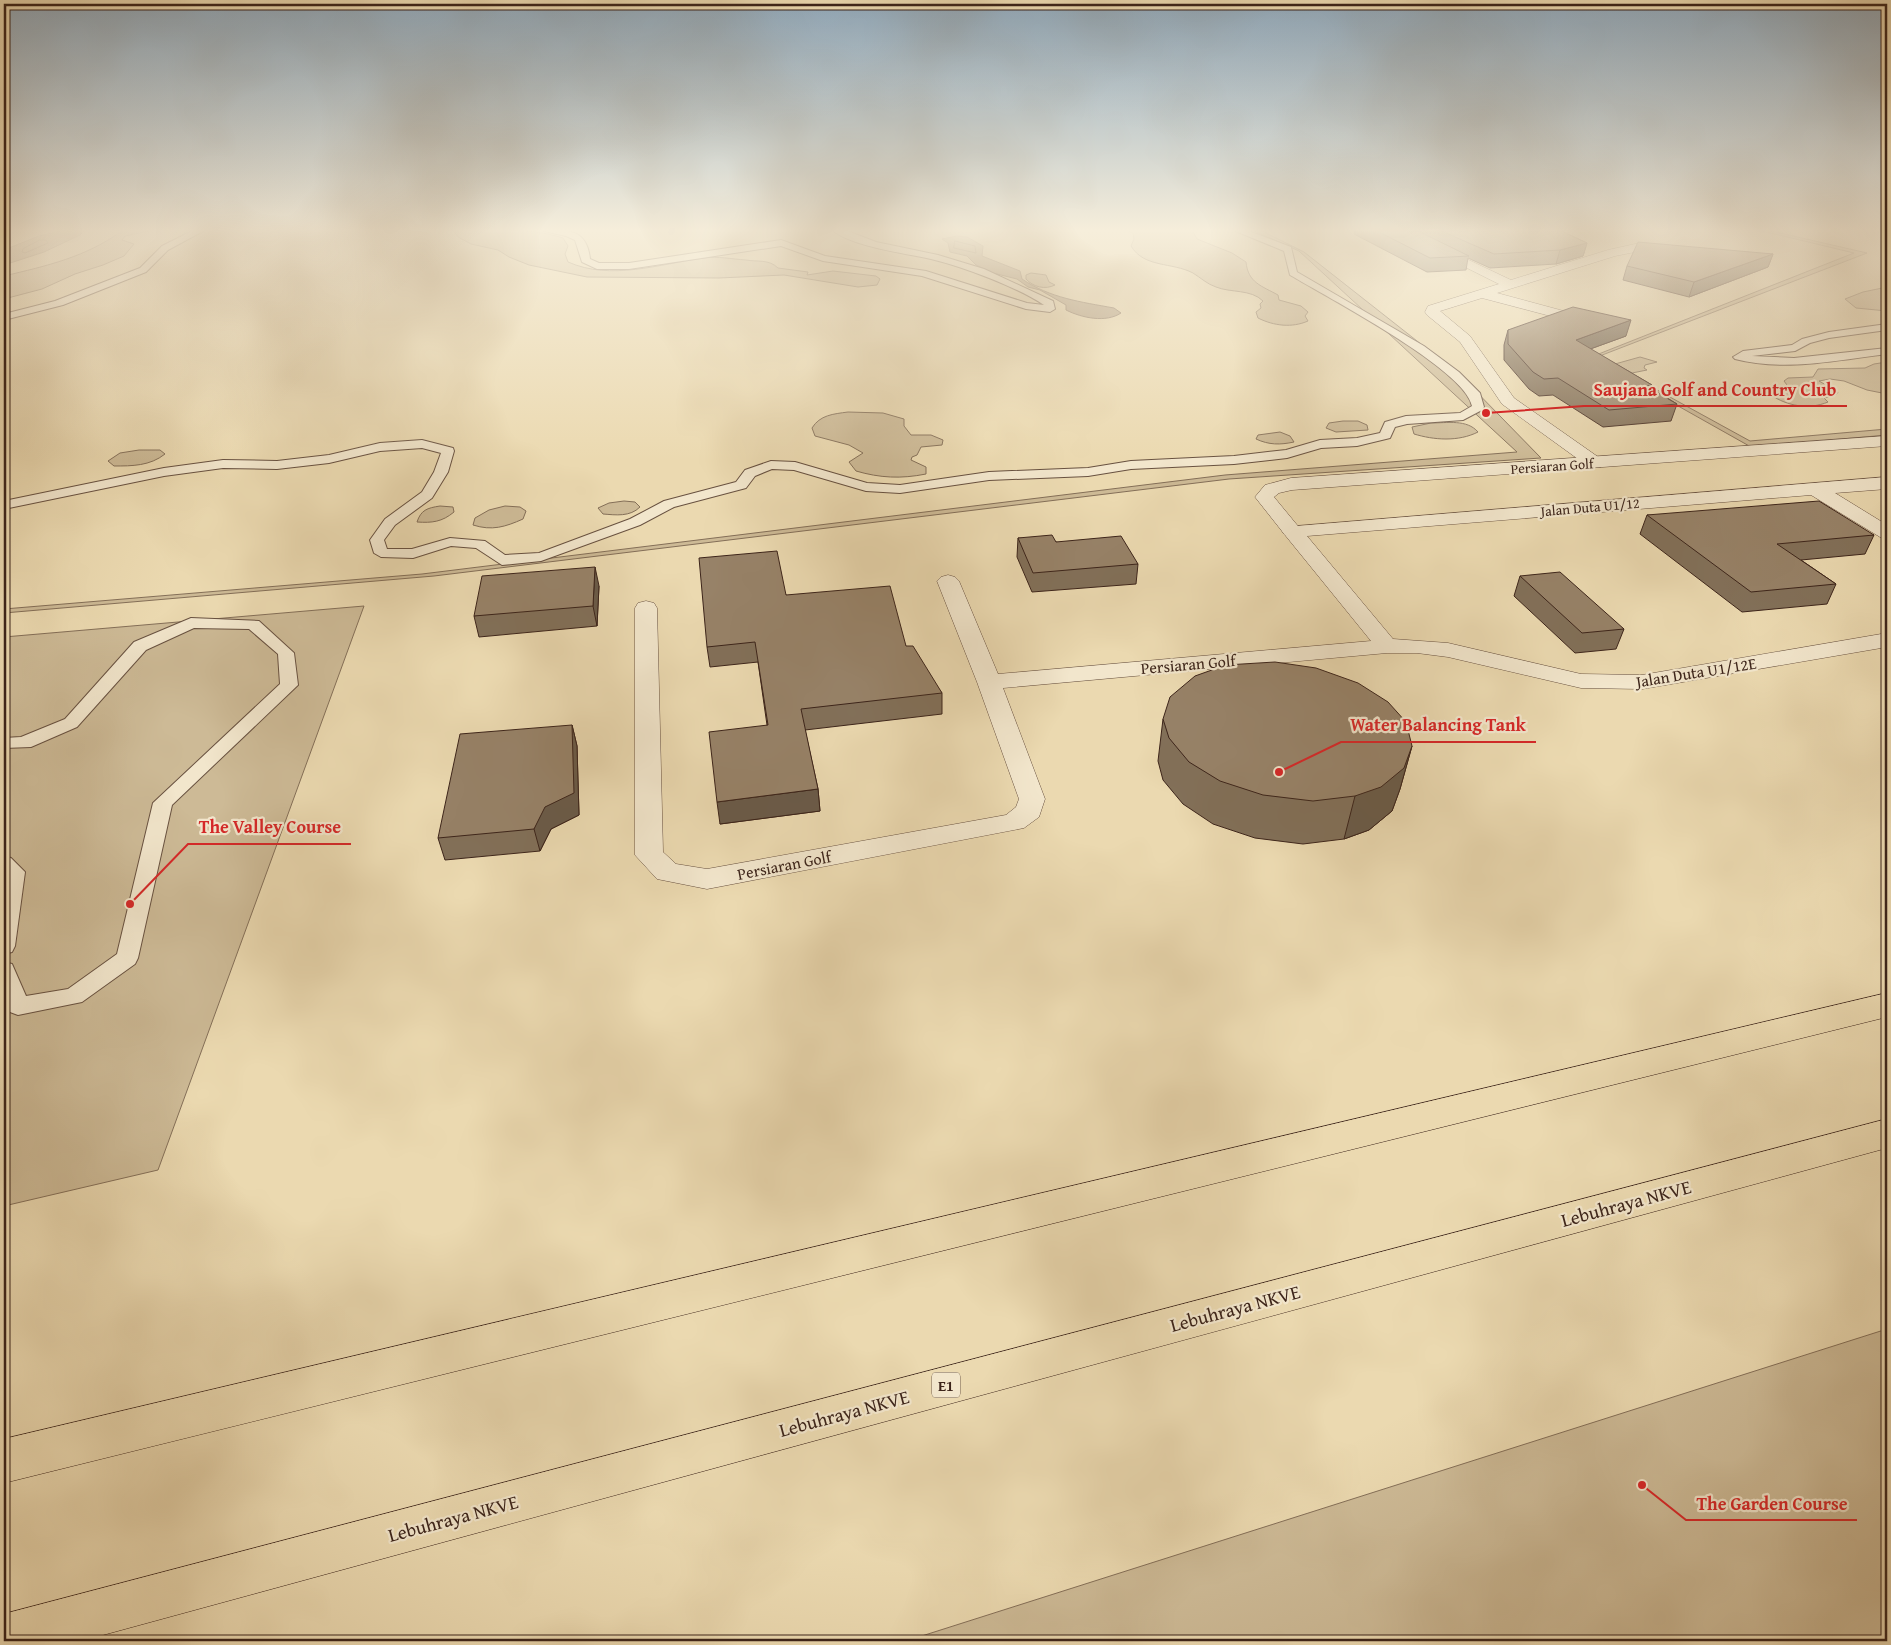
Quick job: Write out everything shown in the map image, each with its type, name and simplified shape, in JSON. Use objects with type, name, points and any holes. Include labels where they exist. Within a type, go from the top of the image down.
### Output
[{"type":"highway","points":[[4,1461],[1887,1005]]},
{"type":"highway","name":"Lebuhraya NKVE","points":[[4,1638],[1887,1133]]},
{"type":"street","points":[[1440,307],[1433,309],[1432,312],[1464,339],[1508,401],[1595,463]]},
{"type":"street","points":[[1532,307],[1602,325]]},
{"type":"street","name":"Persiaran Golf","points":[[1292,531],[1264,497],[1272,489],[1291,484],[1887,441]]},
{"type":"street","name":"Jalan Duta U1/12","points":[[1292,531],[1887,483]]},
{"type":"street","points":[[1815,489],[1887,533]]},
{"type":"street","points":[[1292,531],[1387,646]]},
{"type":"street","name":"Persiaran Golf","points":[[646,608],[650,855],[667,872],[707,879],[1014,822],[1029,811],[1032,799],[989,682],[948,581]]},
{"type":"street","name":"Jalan Duta U1/12E","points":[[1387,646],[1417,646],[1448,650],[1581,681],[1642,682],[1887,640]]},
{"type":"street","name":"Persiaran Golf","points":[[989,682],[1387,646]]},
{"type":"lane","points":[[4,317],[44,307]]},
{"type":"lane","points":[[1032,307],[1050,309],[1050,307]]},
{"type":"lane","points":[[4,505],[164,472],[223,464],[277,465],[312,461],[380,447],[422,444],[448,451],[441,472],[426,495],[390,522],[377,540],[381,553],[413,554],[450,542],[480,544],[502,560],[541,557],[596,539],[635,522],[668,504],[741,485],[750,473],[771,465],[794,466],[866,488],[900,489],[989,476],[1088,472],[1131,465],[1234,460],[1287,454],[1320,444],[1357,442],[1386,435],[1389,425],[1406,420],[1463,416],[1478,407],[1476,396],[1454,374],[1420,348],[1349,307]]},
{"type":"lane","points":[[1887,327],[1829,335],[1806,341],[1795,348],[1748,353],[1739,357],[1758,361],[1797,361],[1887,352]]},
{"type":"lane","points":[[4,743],[24,743],[71,723],[140,646],[190,623],[253,624],[286,653],[289,685],[162,802],[127,958],[74,996],[18,1006],[4,970]]},
{"type":"lane","points":[[4,863],[15,872],[4,946]]},
{"type":"shaded area","points":[[1302,307],[1308,312],[1305,316],[1308,321],[1296,325],[1270,323],[1258,318],[1256,312],[1261,308]]},
{"type":"shaded area","points":[[1359,307],[1374,307],[1459,374],[1541,458],[1229,479],[434,576],[4,613],[4,609],[422,574],[1225,475],[1517,452]]},
{"type":"shaded area","points":[[1718,307],[1727,307],[1597,357],[1750,441],[1887,429],[1887,435],[1751,447],[1591,357]]},
{"type":"shaded area","points":[[1854,307],[1887,307],[1887,311]]},
{"type":"shaded area","points":[[1640,357],[1657,362],[1645,365],[1644,368],[1647,370],[1632,373],[1615,364]]},
{"type":"shaded area","points":[[1887,362],[1887,394],[1867,390],[1844,381],[1830,379],[1819,381],[1838,392],[1836,395],[1824,398],[1828,402],[1821,404],[1798,406],[1784,402],[1771,395],[1772,391],[1787,385],[1784,381],[1788,378],[1813,377],[1818,369],[1865,368]]},
{"type":"shaded area","points":[[848,412],[883,413],[904,419],[904,426],[911,435],[931,435],[943,440],[942,445],[921,447],[917,455],[912,457],[911,460],[926,467],[926,474],[891,477],[856,471],[849,462],[863,453],[849,445],[815,436],[812,428],[823,418]]},
{"type":"shaded area","points":[[1358,421],[1367,425],[1368,430],[1336,432],[1326,428],[1329,423]]},
{"type":"shaded area","points":[[1431,423],[1463,423],[1478,432],[1454,439],[1430,438],[1414,434],[1412,427]]},
{"type":"shaded area","points":[[1280,432],[1290,436],[1294,442],[1275,444],[1256,439],[1258,435]]},
{"type":"shaded area","points":[[139,450],[160,450],[165,454],[153,461],[134,465],[114,466],[108,461],[120,453]]},
{"type":"shaded area","points":[[635,502],[640,507],[627,514],[618,515],[603,514],[598,508],[609,503]]},
{"type":"shaded area","points":[[440,506],[453,507],[454,512],[437,521],[417,522],[425,510]]},
{"type":"shaded area","points":[[505,506],[520,507],[526,511],[523,519],[498,527],[486,528],[473,525],[475,518],[489,510]]},
{"type":"shaded area","points":[[364,606],[158,1170],[4,1206],[4,637]]},
{"type":"shaded area","points":[[1887,1329],[1887,1641],[906,1641]]},
{"type":"water","points":[[1066,307],[1107,307],[1114,308],[1121,313],[1101,319],[1079,315],[1066,310]]},
{"type":"building","points":[[1573,307],[1631,320],[1576,340],[1652,385],[1646,386],[1677,404],[1609,410],[1558,378],[1544,379],[1533,372],[1508,344],[1508,330]]},
{"type":"building","points":[[1819,501],[1874,535],[1777,544],[1836,584],[1751,592],[1647,515]]},
{"type":"building","points":[[1052,535],[1056,542],[1121,536],[1138,564],[1033,573],[1018,538]]},
{"type":"building","points":[[777,551],[786,595],[890,586],[906,646],[913,646],[942,693],[801,709],[818,789],[717,802],[709,732],[768,725],[755,642],[707,647],[699,558]]},
{"type":"building","points":[[595,567],[593,606],[474,616],[482,576]]},
{"type":"building","points":[[1560,572],[1624,629],[1582,633],[1520,576]]},
{"type":"building","points":[[1275,662],[1316,668],[1358,683],[1388,702],[1406,722],[1412,746],[1404,768],[1381,787],[1355,796],[1313,801],[1263,795],[1220,781],[1189,762],[1169,738],[1163,719],[1170,697],[1195,676],[1226,665]]},
{"type":"building","points":[[572,725],[574,793],[545,807],[534,829],[438,838],[460,734]]},
{"type":"place","name":"Saujana Golf and Country Club","points":[[1486,413]]},
{"type":"place","name":"Water Balancing Tank","points":[[1279,772]]},
{"type":"place","name":"The Valley Course","points":[[130,904]]},
{"type":"place","name":"The Garden Course","points":[[1642,1485]]}]
